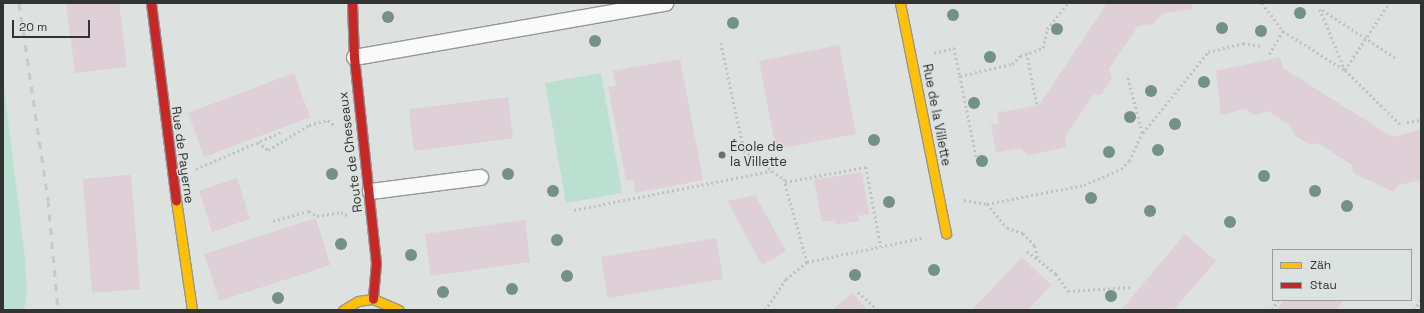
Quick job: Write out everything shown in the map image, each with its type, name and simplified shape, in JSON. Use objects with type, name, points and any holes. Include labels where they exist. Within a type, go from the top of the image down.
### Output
[{"type":"street","name":"Rue de Payerne","points":[[150,3],[173,188],[192,310]]},
{"type":"street","name":"Route de Cheseaux","points":[[352,3],[354,57],[370,191],[376,263],[373,298]]},
{"type":"street","name":"Rue de la Villette","points":[[900,3],[946,233]]},
{"type":"street","points":[[343,310],[358,301],[373,298],[399,310]]},
{"type":"lane","points":[[354,57],[665,3]]},
{"type":"lane","points":[[370,191],[480,177]]},
{"type":"path","points":[[960,76],[1012,64],[1027,53],[1044,48],[1047,29],[1068,3]]},
{"type":"path","points":[[1262,3],[1283,30],[1345,70],[1400,124]]},
{"type":"path","points":[[1345,70],[1389,3]]},
{"type":"path","points":[[1345,70],[1320,9],[1395,58]]},
{"type":"path","points":[[1269,54],[1283,30]]},
{"type":"path","points":[[720,43],[744,150],[772,170],[784,182],[807,262]]},
{"type":"path","points":[[939,196],[987,204],[1084,185],[1106,177],[1129,161],[1142,133],[1208,52],[1242,43],[1260,46]]},
{"type":"path","points":[[911,57],[954,48],[977,160]]},
{"type":"path","points":[[1027,53],[1037,106]]},
{"type":"path","points":[[1127,75],[1142,133]]},
{"type":"path","points":[[1407,122],[1421,120]]},
{"type":"path","points":[[258,142],[268,150],[309,125],[331,122]]},
{"type":"path","points":[[173,188],[199,166],[281,132]]},
{"type":"path","points":[[784,182],[866,167],[881,247]]},
{"type":"path","points":[[574,210],[772,170]]},
{"type":"path","points":[[987,204],[1007,228],[1023,233],[1035,246],[1038,258]]},
{"type":"path","points":[[273,221],[309,211],[318,216],[341,212],[352,217]]},
{"type":"path","points":[[765,310],[786,279],[807,262],[946,233]]},
{"type":"path","points":[[1027,250],[1038,258],[1068,291],[1133,287]]},
{"type":"path","points":[[858,292],[878,310]]},
{"type":"path","points":[[1414,310],[1421,299]]},
{"type":"path","points":[[1272,310],[1277,301]]},
{"type":"green space","points":[[601,73],[622,193],[566,203],[545,83]]},
{"type":"green space","points":[[3,81],[24,249],[27,291],[24,310],[3,310]]},
{"type":"building","points":[[66,3],[119,3],[127,67],[75,73]]},
{"type":"building","points":[[1107,3],[1191,3],[1192,9],[1162,14],[1153,24],[1138,26],[1109,69],[1112,78],[1101,95],[1093,95],[1065,137],[1067,147],[1029,155],[1020,148],[996,153],[991,125],[999,123],[997,113],[1039,105]]},
{"type":"building","points":[[839,45],[856,134],[776,149],[759,61]]},
{"type":"building","points":[[1280,57],[1283,68],[1392,137],[1421,130],[1421,180],[1398,185],[1394,192],[1353,173],[1352,165],[1318,143],[1310,145],[1293,134],[1291,126],[1268,111],[1254,115],[1246,109],[1221,115],[1216,71]]},
{"type":"building","points":[[680,59],[703,180],[635,193],[633,180],[626,181],[608,87],[616,86],[613,71]]},
{"type":"building","points":[[294,73],[310,117],[204,157],[188,113]]},
{"type":"building","points":[[508,97],[513,138],[414,151],[409,109]]},
{"type":"building","points":[[862,172],[869,214],[858,216],[859,221],[836,225],[835,220],[822,222],[814,180]]},
{"type":"building","points":[[131,175],[140,289],[92,293],[83,179]]},
{"type":"building","points":[[237,178],[250,219],[212,232],[199,191]]},
{"type":"building","points":[[755,195],[786,251],[762,265],[727,201]]},
{"type":"building","points":[[316,218],[330,265],[219,301],[204,254]]},
{"type":"building","points":[[525,220],[530,262],[431,276],[425,234]]},
{"type":"building","points":[[1185,234],[1216,261],[1173,310],[1121,310]]},
{"type":"building","points":[[716,238],[723,279],[608,298],[601,257]]},
{"type":"building","points":[[1022,257],[1051,285],[1028,310],[972,310]]},
{"type":"building","points":[[853,293],[867,310],[832,310]]},
{"type":"building","points":[[1282,301],[1342,301],[1337,310],[1277,310]]},
{"type":"railway","points":[[19,3],[48,200],[58,310]]},
{"type":"traffic: slow","points":[[900,3],[946,233]]},
{"type":"traffic: slow","points":[[176,200],[192,310]]},
{"type":"traffic: slow","points":[[343,310],[358,301],[373,299],[399,310]]},
{"type":"traffic: jam","points":[[151,3],[176,200]]},
{"type":"traffic: jam","points":[[352,3],[354,57],[376,263],[373,299]]},
{"type":"place","name":"École de la Villette","points":[[722,155]]}]
